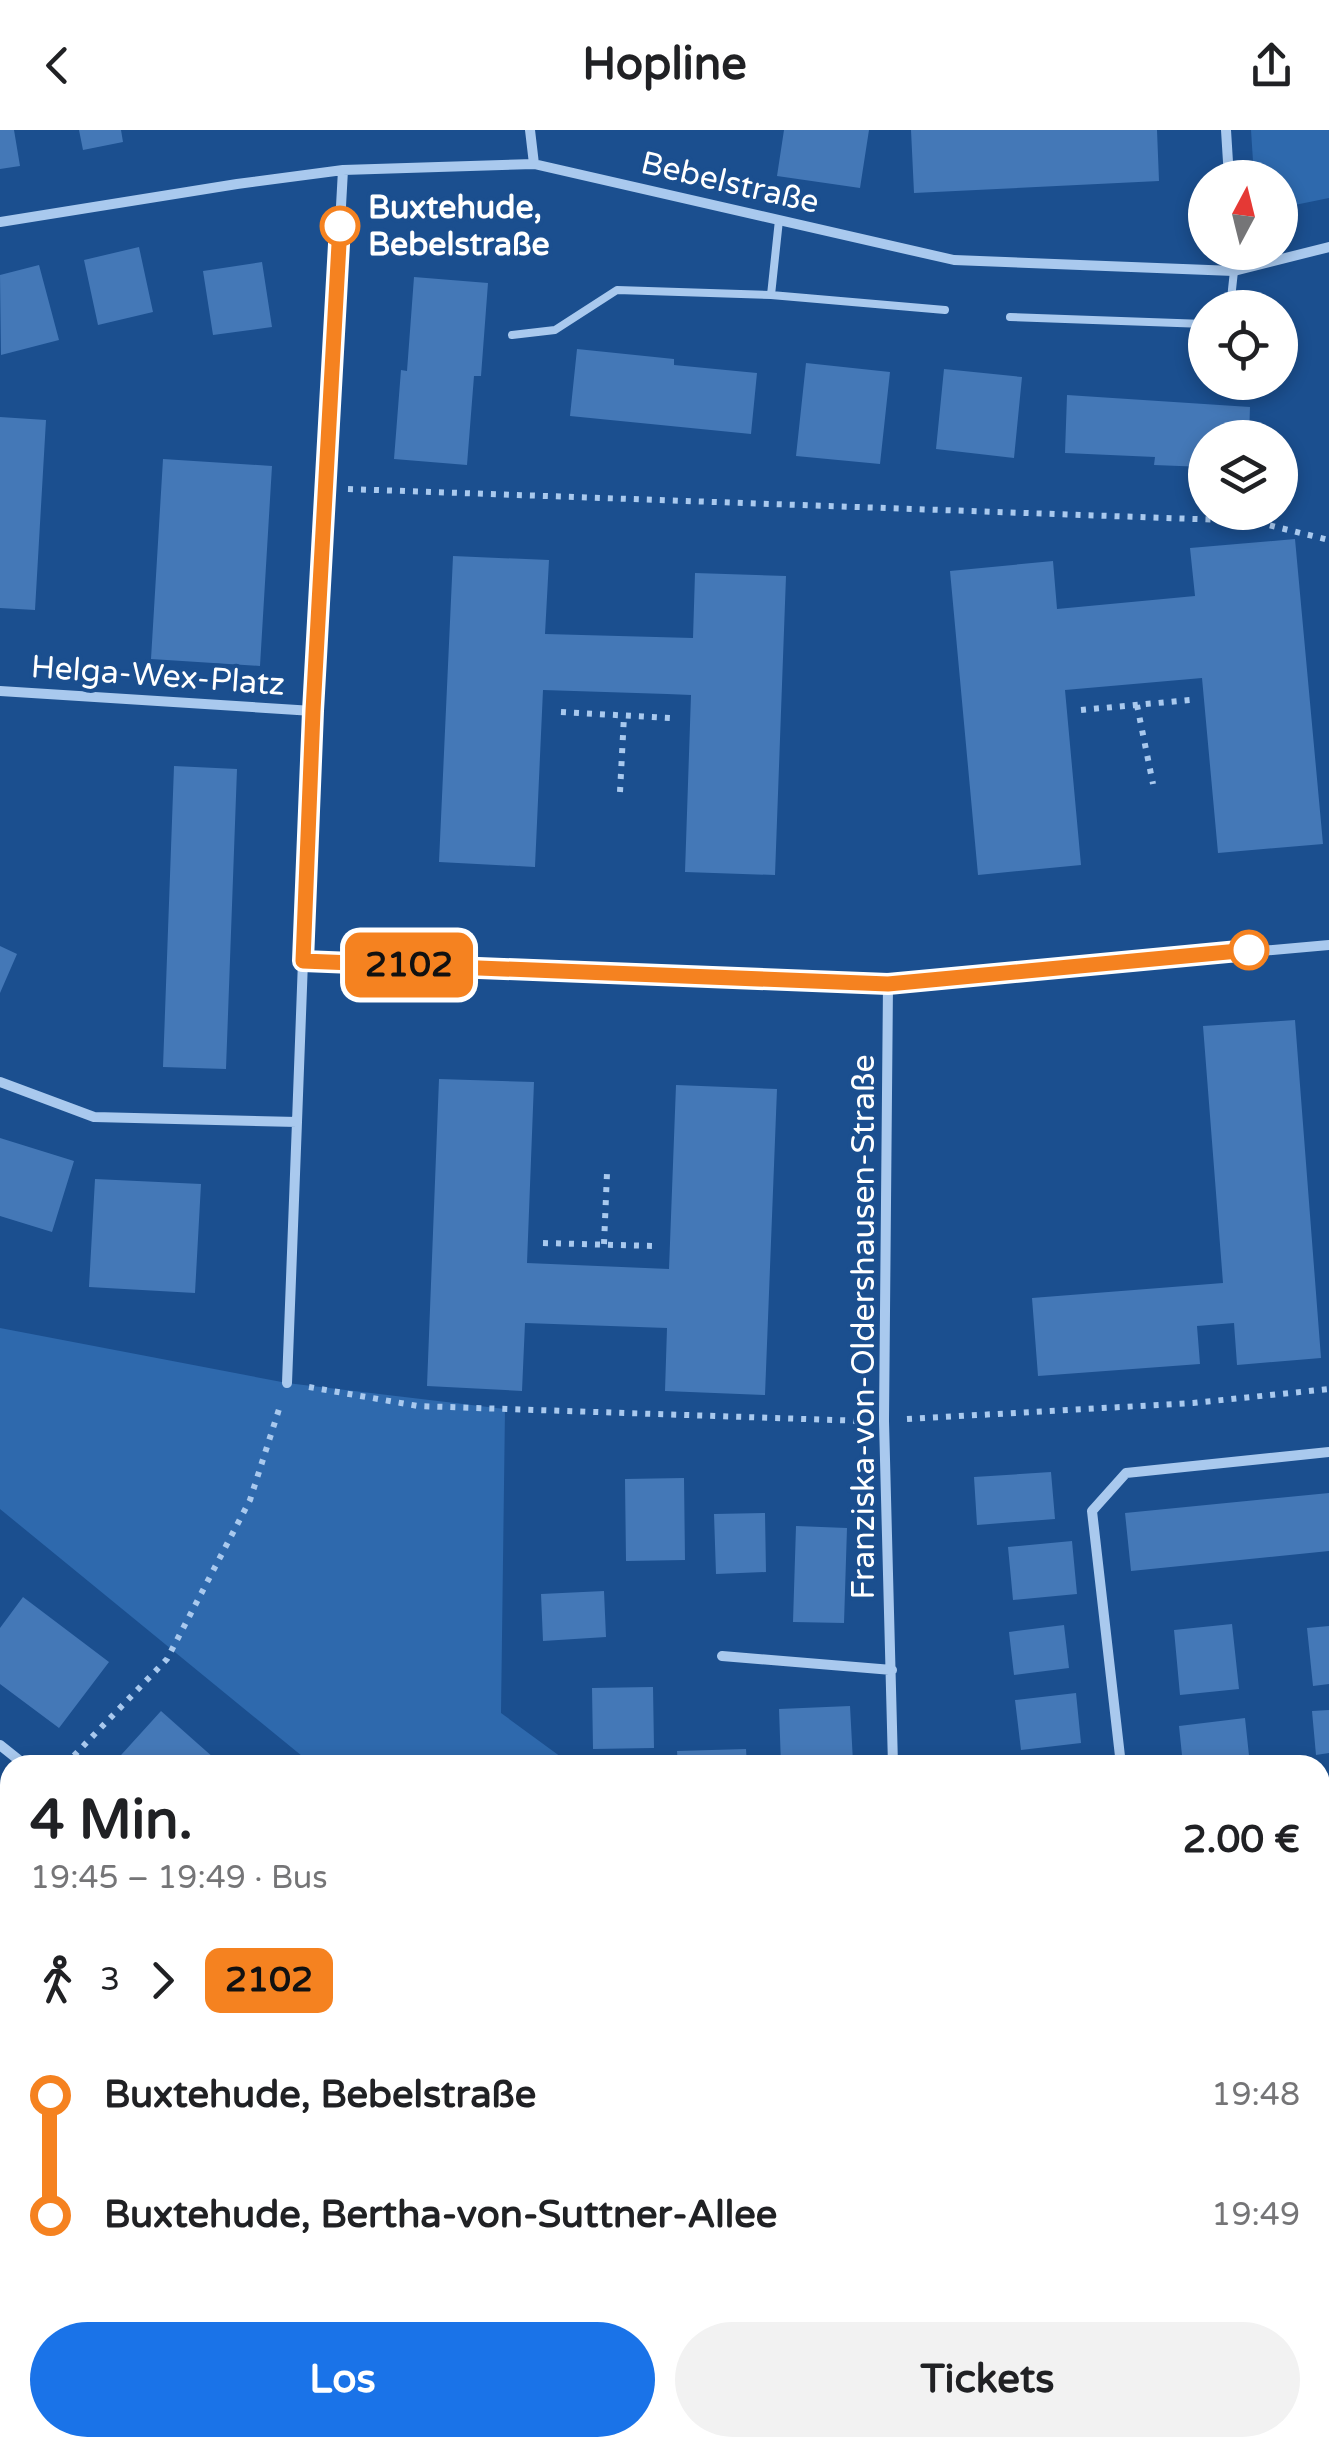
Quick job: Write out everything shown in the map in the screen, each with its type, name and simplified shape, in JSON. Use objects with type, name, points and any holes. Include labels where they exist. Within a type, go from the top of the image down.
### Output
[{"type":"street","points":[[530,130],[534,164]]},
{"type":"street","points":[[1226,130],[1228,160]]},
{"type":"street","name":"Bebelstraße","points":[[0,222],[344,170],[534,164],[954,260],[1234,272],[1329,248]]},
{"type":"street","points":[[287,1383],[313,711],[344,170]]},
{"type":"street","name":"Helga-Wex-Platz","points":[[0,691],[313,711]]},
{"type":"street","points":[[303,961],[888,984],[1329,945]]},
{"type":"street","name":"Franziska-von-Oldershausen-Straße","points":[[888,984],[884,1420],[893,1755]]},
{"type":"street","points":[[0,1082],[94,1117],[297,1122]]},
{"type":"street","points":[[1119,1755],[1092,1511],[1126,1473],[1329,1452]]},
{"type":"street","points":[[722,1656],[892,1670]]},
{"type":"lane","points":[[771,295],[779,220]]},
{"type":"lane","points":[[1232,290],[1234,272]]},
{"type":"lane","points":[[512,334],[555,330],[617,290],[771,295],[945,310]]},
{"type":"lane","points":[[1010,316],[1188,323]]},
{"type":"path","points":[[326,488],[1252,521],[1329,540]]},
{"type":"path","points":[[1081,710],[1190,700]]},
{"type":"path","points":[[1137,706],[1153,784]]},
{"type":"path","points":[[561,712],[670,718]]},
{"type":"path","points":[[620,792],[624,716]]},
{"type":"path","points":[[604,1244],[606,1173]]},
{"type":"path","points":[[542,1242],[654,1246]]},
{"type":"path","points":[[75,1755],[168,1659],[250,1500],[287,1383],[418,1406],[884,1420],[1193,1403],[1329,1390]]},
{"type":"shaded area","points":[[1251,130],[1329,130],[1329,198],[1298,204],[1298,160],[1253,160]]},
{"type":"shaded area","points":[[0,1328],[287,1383],[505,1409],[501,1713],[558,1755],[301,1755],[0,1509]]},
{"type":"building","points":[[0,130],[14,130],[20,166],[0,169]]},
{"type":"building","points":[[79,130],[121,130],[123,142],[83,150]]},
{"type":"building","points":[[784,130],[869,130],[860,188],[777,176]]},
{"type":"building","points":[[911,130],[1157,130],[1159,181],[914,193]]},
{"type":"building","points":[[139,247],[153,312],[98,325],[84,260]]},
{"type":"building","points":[[262,262],[272,327],[213,335],[203,271]]},
{"type":"building","points":[[39,265],[59,340],[1,355],[0,275]]},
{"type":"building","points":[[414,277],[488,283],[481,376],[474,376],[467,465],[394,459],[401,370],[407,371]]},
{"type":"building","points":[[577,349],[674,359],[674,365],[757,373],[751,434],[570,416]]},
{"type":"building","points":[[806,363],[890,372],[880,464],[796,456]]},
{"type":"building","points":[[944,369],[1022,377],[1014,458],[936,449]]},
{"type":"building","points":[[1067,395],[1250,407],[1250,420],[1188,420],[1188,466],[1154,465],[1155,457],[1065,453]]},
{"type":"building","points":[[0,417],[46,420],[35,610],[0,608]]},
{"type":"building","points":[[163,459],[272,466],[260,666],[151,659]]},
{"type":"building","points":[[1295,539],[1323,844],[1218,853],[1202,678],[1065,690],[1081,865],[978,875],[950,571],[1053,561],[1057,609],[1195,596],[1190,548]]},
{"type":"building","points":[[453,556],[549,560],[545,634],[693,638],[695,573],[786,576],[775,875],[685,872],[691,695],[667,694],[543,690],[535,867],[439,862]]},
{"type":"building","points":[[174,766],[237,769],[226,1069],[163,1067]]},
{"type":"building","points":[[0,946],[17,954],[0,993]]},
{"type":"building","points":[[1295,1020],[1321,1358],[1237,1365],[1234,1323],[1197,1326],[1200,1364],[1038,1376],[1032,1298],[1223,1283],[1203,1026]]},
{"type":"building","points":[[439,1079],[534,1082],[527,1263],[669,1269],[676,1085],[777,1089],[765,1395],[665,1391],[667,1328],[525,1323],[522,1391],[427,1386]]},
{"type":"building","points":[[0,1138],[74,1161],[52,1232],[0,1216]]},
{"type":"building","points":[[95,1179],[201,1184],[195,1293],[89,1287]]},
{"type":"building","points":[[1051,1472],[1055,1519],[977,1525],[974,1477]]},
{"type":"building","points":[[684,1478],[685,1560],[626,1561],[625,1479]]},
{"type":"building","points":[[1329,1493],[1329,1551],[1131,1571],[1125,1513]]},
{"type":"building","points":[[765,1513],[766,1572],[716,1574],[714,1514]]},
{"type":"building","points":[[796,1526],[847,1528],[844,1623],[793,1622]]},
{"type":"building","points":[[1072,1541],[1077,1594],[1013,1600],[1008,1547]]},
{"type":"building","points":[[604,1591],[606,1637],[543,1641],[541,1594]]},
{"type":"building","points":[[23,1597],[109,1662],[59,1728],[0,1684],[0,1628]]},
{"type":"building","points":[[1232,1624],[1239,1689],[1180,1695],[1174,1630]]},
{"type":"building","points":[[1064,1625],[1069,1668],[1014,1675],[1009,1632]]},
{"type":"building","points":[[1329,1626],[1329,1684],[1313,1686],[1307,1628]]},
{"type":"building","points":[[653,1687],[654,1748],[593,1749],[592,1688]]},
{"type":"building","points":[[1076,1693],[1081,1743],[1021,1750],[1015,1700]]},
{"type":"building","points":[[850,1706],[853,1755],[781,1755],[779,1709]]},
{"type":"building","points":[[1329,1710],[1329,1753],[1316,1755],[1312,1711]]},
{"type":"building","points":[[161,1711],[211,1755],[121,1755]]},
{"type":"building","points":[[1245,1718],[1249,1755],[1182,1755],[1179,1726]]},
{"type":"building","points":[[746,1749],[746,1755],[677,1755],[677,1751]]},
{"type":"bus line","name":"2102","points":[[340,226],[303,961],[888,984],[1249,950]]},
{"type":"place","name":"Buxtehude, Bebelstraße","points":[[340,226]]}]
